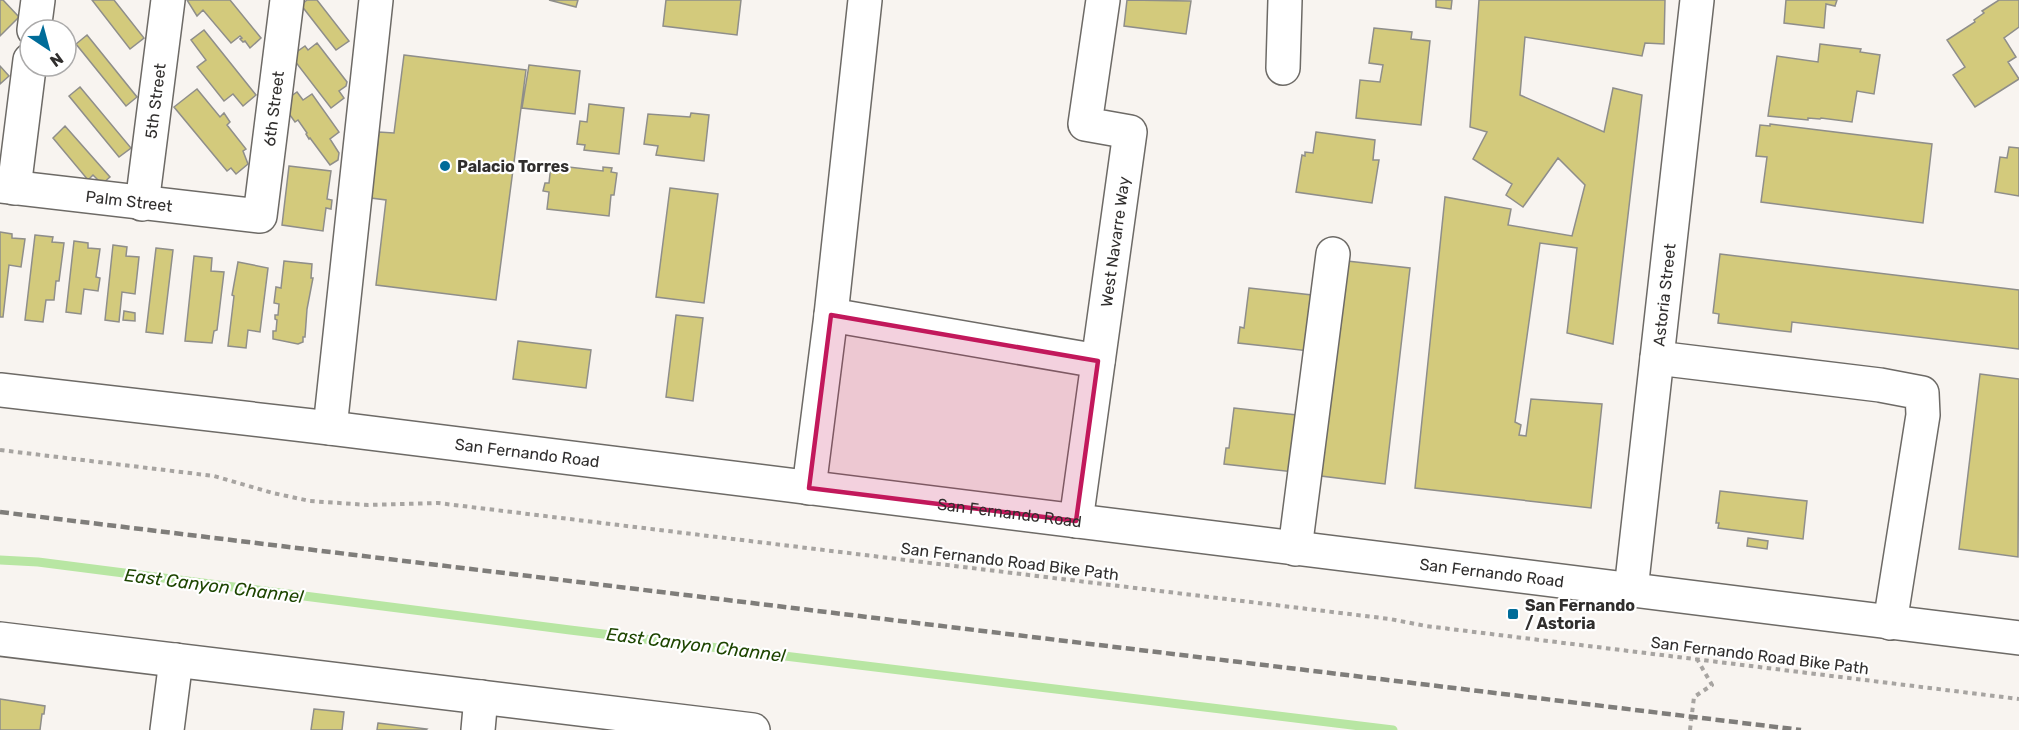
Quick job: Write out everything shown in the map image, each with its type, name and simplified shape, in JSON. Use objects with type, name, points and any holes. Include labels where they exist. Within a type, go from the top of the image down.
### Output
[{"type":"street","points":[[36,18],[38,0]]},
{"type":"street","name":"5th Street","points":[[142,204],[168,0]]},
{"type":"street","name":"6th Street","points":[[260,216],[287,0]]},
{"type":"street","points":[[330,428],[376,0]]},
{"type":"street","points":[[809,488],[831,315],[865,0]]},
{"type":"street","name":"West Navarre Way","points":[[1076,521],[1130,132],[1085,124],[1103,0]]},
{"type":"street","points":[[1283,68],[1286,0]]},
{"type":"street","name":"Astoria Street","points":[[1631,590],[1697,0]]},
{"type":"street","points":[[7,187],[27,78]]},
{"type":"street","name":"Palm Street","points":[[7,187],[260,216]]},
{"type":"street","points":[[1295,549],[1333,254]]},
{"type":"street","points":[[831,315],[1098,361]]},
{"type":"street","points":[[1657,358],[1922,393],[1923,416],[1890,623]]},
{"type":"street","name":"San Fernando Road","points":[[0,390],[330,428],[2019,639]]},
{"type":"street","points":[[0,639],[481,697],[604,721],[753,730]]},
{"type":"street","points":[[167,730],[176,660]]},
{"type":"street","points":[[478,730],[481,697]]},
{"type":"path","name":"San Fernando Road Bike Path","points":[[0,450],[214,476],[310,501],[368,505],[450,505],[1378,617],[1426,626],[2019,699]]},
{"type":"path","points":[[1690,730],[1694,697],[1712,685],[1697,659],[1698,645]]},
{"type":"highlighted area","points":[[831,315],[1098,361],[1076,521],[809,488]]},
{"type":"building","points":[[0,0],[3,0],[19,17],[0,36]]},
{"type":"building","points":[[92,0],[114,0],[144,38],[130,49]]},
{"type":"building","points":[[187,0],[230,0],[261,38],[250,48],[245,41],[240,39],[242,38],[240,36],[231,43],[203,10],[197,16]]},
{"type":"building","points":[[307,0],[317,0],[349,41],[336,50],[301,5]]},
{"type":"building","points":[[549,0],[578,0],[576,7]]},
{"type":"building","points":[[666,0],[741,0],[737,35],[663,26]]},
{"type":"building","points":[[1127,0],[1191,1],[1186,34],[1124,26]]},
{"type":"building","points":[[1436,0],[1452,0],[1451,9],[1436,7]]},
{"type":"building","points":[[1479,0],[1665,0],[1664,44],[1645,43],[1642,56],[1525,37],[1520,95],[1604,132],[1613,88],[1642,95],[1613,344],[1567,333],[1577,248],[1540,243],[1515,422],[1521,425],[1519,435],[1526,436],[1531,399],[1602,404],[1591,508],[1415,488],[1445,197],[1511,209],[1508,225],[1572,236],[1585,185],[1558,158],[1523,207],[1506,195],[1512,184],[1473,159],[1487,132],[1470,127]]},
{"type":"building","points":[[1786,0],[1837,0],[1835,6],[1826,4],[1824,28],[1784,23]]},
{"type":"building","points":[[1999,0],[2019,0],[2019,27],[2004,38],[2016,57],[2008,62],[2019,79],[1975,107],[1953,75],[1965,67],[1947,40],[1975,22],[1974,20],[1984,13],[1982,11]]},
{"type":"building","points":[[1374,28],[1412,32],[1411,39],[1430,41],[1421,125],[1356,118],[1360,80],[1380,82],[1383,65],[1369,63]]},
{"type":"building","points":[[204,30],[256,95],[243,106],[233,94],[224,101],[197,67],[206,60],[191,40]]},
{"type":"building","points":[[87,35],[137,97],[126,106],[78,46],[78,42]]},
{"type":"building","points":[[317,43],[347,82],[346,86],[339,91],[344,98],[331,108],[291,56],[305,46],[308,50]]},
{"type":"building","points":[[1820,44],[1861,49],[1860,52],[1880,55],[1874,94],[1857,91],[1852,122],[1768,116],[1777,56],[1818,62]]},
{"type":"building","name":"Palacio Torres","points":[[404,55],[526,70],[496,300],[376,285],[386,200],[371,198],[379,132],[394,133]]},
{"type":"building","points":[[529,65],[580,71],[575,114],[522,108]]},
{"type":"building","points":[[0,66],[9,76],[0,84]]},
{"type":"building","points":[[80,87],[131,148],[119,157],[69,96]]},
{"type":"building","points":[[197,89],[220,117],[224,113],[230,122],[227,125],[246,149],[243,151],[248,164],[236,174],[231,168],[227,171],[174,107]]},
{"type":"building","points":[[297,92],[303,100],[312,94],[339,132],[330,139],[339,153],[338,160],[330,165],[309,139],[298,120],[295,122],[287,111],[284,101]]},
{"type":"building","points":[[589,104],[624,108],[619,154],[584,150],[585,145],[577,144],[580,121],[587,122]]},
{"type":"building","points":[[691,113],[709,115],[704,161],[656,155],[658,146],[644,144],[648,114],[690,117]]},
{"type":"building","points":[[1770,124],[1932,144],[1923,223],[1761,202],[1767,157],[1756,156],[1760,125],[1770,126]]},
{"type":"building","points":[[65,126],[110,177],[102,184],[93,175],[88,180],[53,138]]},
{"type":"building","points":[[1316,132],[1375,140],[1373,160],[1379,160],[1372,203],[1296,192],[1302,155],[1305,156],[1305,152],[1313,153]]},
{"type":"building","points":[[2009,147],[2019,148],[2019,196],[1995,192],[2000,157],[2007,158]]},
{"type":"building","points":[[551,165],[603,171],[603,167],[612,168],[611,172],[617,173],[614,195],[611,195],[609,216],[547,209],[549,192],[543,191],[545,183],[549,183]]},
{"type":"building","points":[[289,166],[331,171],[327,199],[332,200],[331,209],[326,208],[323,231],[282,225]]},
{"type":"building","points":[[670,188],[718,194],[704,303],[656,297]]},
{"type":"building","points":[[0,232],[12,234],[12,238],[25,239],[21,267],[9,265],[3,317],[0,317]]},
{"type":"building","points":[[35,235],[53,237],[52,242],[64,243],[54,300],[46,300],[43,322],[25,320]]},
{"type":"building","points":[[74,241],[88,243],[88,248],[100,249],[96,277],[100,278],[98,291],[84,289],[81,314],[66,312]]},
{"type":"building","points":[[113,245],[127,247],[126,256],[139,257],[135,294],[122,292],[119,322],[105,320]]},
{"type":"building","points":[[156,248],[173,250],[163,334],[146,332]]},
{"type":"building","points":[[1720,254],[2019,290],[2019,349],[1792,322],[1791,332],[1718,323],[1719,314],[1713,313]]},
{"type":"building","points":[[194,256],[212,258],[211,271],[224,272],[217,330],[214,331],[212,343],[185,341]]},
{"type":"building","points":[[284,261],[312,264],[311,278],[313,278],[305,337],[303,337],[303,342],[298,344],[273,339],[277,320],[275,315],[278,315],[279,304],[274,303],[276,287],[281,288]]},
{"type":"building","points":[[1347,261],[1410,268],[1385,484],[1321,476]]},
{"type":"building","points":[[238,262],[268,268],[260,332],[248,330],[246,348],[228,346],[234,296],[232,295]]},
{"type":"building","points":[[1249,288],[1312,295],[1309,351],[1238,343],[1240,327],[1244,328]]},
{"type":"building","points":[[124,311],[135,313],[135,321],[123,320]]},
{"type":"building","points":[[676,315],[703,318],[693,401],[666,397]]},
{"type":"building","points":[[518,341],[591,350],[586,388],[513,379]]},
{"type":"building","points":[[1980,374],[2019,379],[2018,557],[1959,549]]},
{"type":"building","points":[[1234,408],[1297,415],[1294,472],[1224,464],[1226,448],[1229,448]]},
{"type":"building","points":[[1720,491],[1807,501],[1803,539],[1718,528],[1719,523],[1716,523]]},
{"type":"building","points":[[1748,538],[1768,541],[1767,549],[1747,546]]},
{"type":"building","points":[[0,699],[45,706],[40,730],[0,730]]},
{"type":"building","points":[[314,709],[344,712],[342,730],[311,730]]},
{"type":"building","points":[[378,723],[427,729],[377,730]]},
{"type":"waterway","name":"East Canyon Channel","points":[[0,560],[38,562],[570,630],[1393,730]]},
{"type":"railway","points":[[0,512],[1801,730]]},
{"type":"place","name":"Palacio Torres","points":[[445,166]]},
{"type":"place","name":"San Fernando / Astoria","points":[[1513,614]]}]
